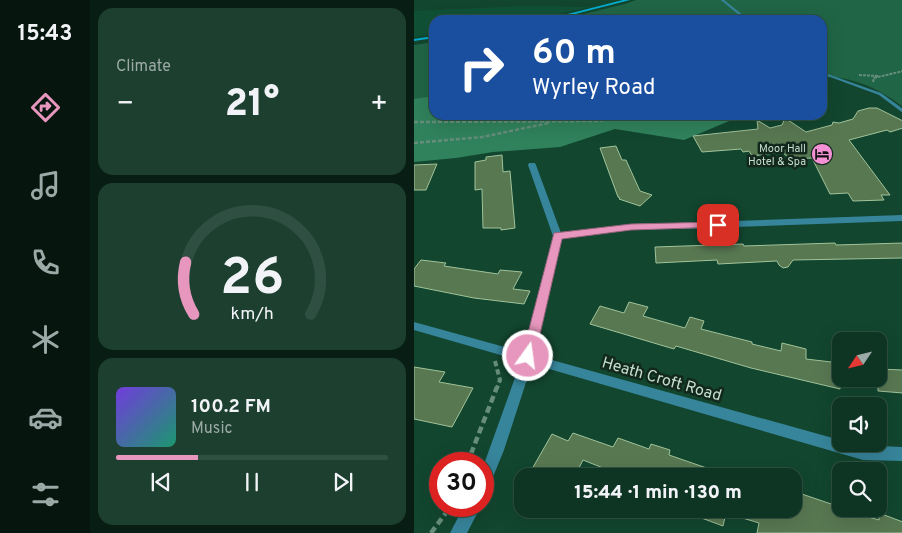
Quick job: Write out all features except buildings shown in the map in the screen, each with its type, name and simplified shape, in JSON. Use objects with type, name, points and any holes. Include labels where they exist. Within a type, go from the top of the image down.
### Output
[{"type":"street","points":[[566,15],[628,0]]},
{"type":"street","points":[[414,40],[429,38]]},
{"type":"street","points":[[494,457],[528,356],[558,236],[532,165]]},
{"type":"street","points":[[734,224],[902,218]]},
{"type":"street","points":[[558,236],[631,227],[718,225]]},
{"type":"street","name":"Heath Croft Road","points":[[414,326],[528,356],[863,453],[902,454]]},
{"type":"street","points":[[458,533],[467,517]]},
{"type":"lane","points":[[722,0],[741,15]]},
{"type":"lane","points":[[827,75],[880,94],[902,112]]},
{"type":"path","points":[[873,83],[872,80],[879,76],[902,71]]},
{"type":"path","points":[[414,122],[604,120]]},
{"type":"path","points":[[414,143],[445,143],[496,136],[554,122]]},
{"type":"path","points":[[472,452],[500,380],[494,356]]},
{"type":"path","points":[[431,533],[443,517]]},
{"type":"shaded area","points":[[636,0],[902,0],[902,106],[864,84],[827,77],[827,15],[580,15]]},
{"type":"shaded area","points":[[527,6],[591,7],[553,15],[429,15],[429,35],[414,37],[414,11]]},
{"type":"shaded area","points":[[429,43],[429,100],[414,103],[414,45]]},
{"type":"shaded area","points":[[429,97],[429,120],[732,120],[684,140],[615,129],[560,147],[493,152],[414,162],[414,99]]},
{"type":"place","name":"Moor Hall Hotel & Spa","points":[[822,154]]},
{"type":"route","points":[[528,356],[558,236],[631,227],[718,225]]}]
